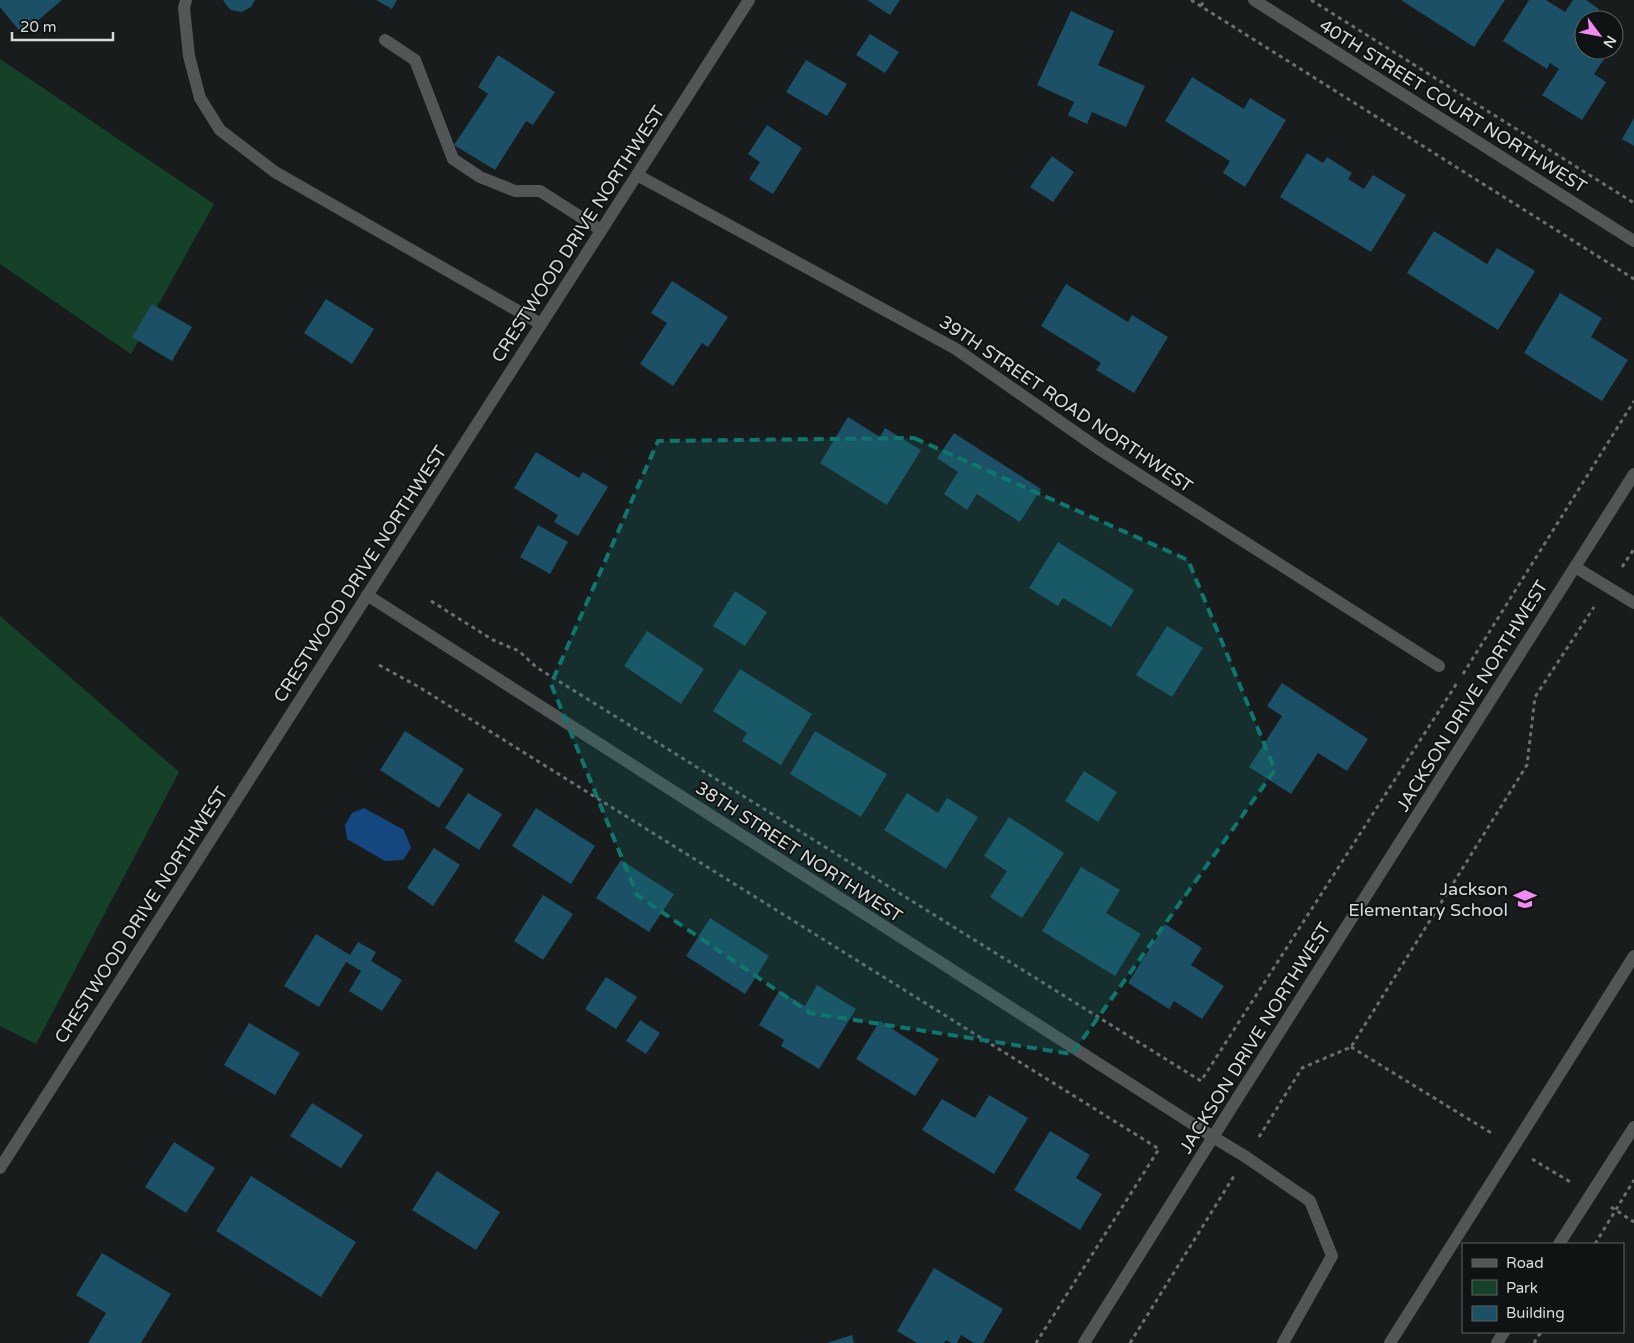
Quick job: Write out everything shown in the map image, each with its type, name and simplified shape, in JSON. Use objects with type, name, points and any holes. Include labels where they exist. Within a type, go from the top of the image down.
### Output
[{"type":"street","points":[[186,0],[184,8],[189,56],[200,98],[220,130],[275,172],[541,324]]},
{"type":"street","name":"CRESTWOOD DRIVE NORTHWEST","points":[[0,1168],[749,0]]},
{"type":"street","name":"40TH STREET COURT NORTHWEST","points":[[1254,0],[1634,241]]},
{"type":"street","points":[[385,40],[415,60],[453,159],[480,177],[515,191],[540,191],[601,230]]},
{"type":"street","name":"39TH STREET ROAD NORTHWEST","points":[[637,175],[956,349],[1102,451],[1439,666]]},
{"type":"street","name":"JACKSON DRIVE NORTHWEST","points":[[1084,1343],[1634,474]]},
{"type":"street","points":[[1575,567],[1634,603]]},
{"type":"street","name":"38TH STREET NORTHWEST","points":[[367,595],[1246,1157],[1310,1201],[1332,1256],[1283,1343]]},
{"type":"street","points":[[1390,1343],[1634,956]]},
{"type":"street","points":[[1560,1243],[1634,1126]]},
{"type":"path","points":[[1191,0],[1634,279]]},
{"type":"path","points":[[1201,6],[1204,0]]},
{"type":"path","points":[[1311,0],[1634,203]]},
{"type":"path","points":[[431,601],[493,640],[519,651],[536,667],[1201,1081],[1430,726],[1634,401]]},
{"type":"path","points":[[1130,1343],[1302,1068],[1351,1047],[1527,765],[1535,697],[1634,549]]},
{"type":"path","points":[[379,665],[419,687],[1159,1149],[1036,1343]]},
{"type":"path","points":[[1596,1243],[1634,1180]]},
{"type":"highlighted area","points":[[914,438],[1188,560],[1275,770],[1072,1054],[810,1013],[637,895],[551,684],[658,441]]},
{"type":"green space","points":[[0,59],[214,204],[131,354],[0,264]]},
{"type":"green space","points":[[0,616],[179,772],[36,1044],[0,1026]]},
{"type":"water","points":[[364,808],[404,830],[411,848],[403,860],[385,861],[347,839],[345,825],[352,813]]},
{"type":"building","points":[[0,0],[62,0],[22,34],[0,7]]},
{"type":"building","points":[[223,0],[255,0],[251,7],[242,12],[231,10]]},
{"type":"building","points":[[376,0],[397,0],[392,9]]},
{"type":"building","points":[[867,0],[900,0],[890,15]]},
{"type":"building","points":[[1401,0],[1505,0],[1474,47]]},
{"type":"building","points":[[1529,0],[1546,0],[1565,12],[1573,0],[1586,0],[1599,9],[1574,10],[1574,60],[1603,60],[1594,74],[1606,82],[1582,120],[1542,95],[1559,69],[1550,63],[1547,69],[1503,41]]},
{"type":"building","points":[[1071,11],[1114,31],[1098,65],[1145,86],[1126,127],[1092,112],[1087,124],[1068,115],[1074,102],[1037,85]]},
{"type":"building","points":[[870,34],[899,52],[885,73],[856,55]]},
{"type":"building","points":[[498,55],[555,92],[533,125],[526,121],[495,170],[454,145],[488,94],[478,87]]},
{"type":"building","points":[[806,60],[847,84],[827,116],[786,92]]},
{"type":"building","points":[[1192,77],[1244,109],[1250,98],[1286,120],[1245,187],[1223,173],[1230,161],[1165,121]]},
{"type":"building","points":[[1634,118],[1634,146],[1622,139]]},
{"type":"building","points":[[767,125],[802,148],[773,194],[749,179],[760,162],[748,154]]},
{"type":"building","points":[[1307,153],[1323,163],[1327,157],[1352,173],[1348,179],[1364,189],[1373,175],[1406,195],[1371,252],[1280,197]]},
{"type":"building","points":[[1052,156],[1074,172],[1053,202],[1030,187]]},
{"type":"building","points":[[1434,231],[1487,264],[1497,248],[1535,271],[1498,330],[1407,273]]},
{"type":"building","points":[[672,281],[728,317],[708,347],[702,343],[673,386],[640,364],[667,323],[651,313]]},
{"type":"building","points":[[1066,284],[1128,322],[1132,315],[1168,337],[1134,393],[1096,370],[1101,363],[1041,326]]},
{"type":"building","points":[[1560,293],[1602,318],[1591,337],[1628,360],[1602,401],[1524,353]]},
{"type":"building","points":[[326,299],[374,329],[352,364],[304,333]]},
{"type":"building","points":[[152,304],[192,327],[172,361],[132,337]]},
{"type":"building","points":[[848,417],[880,437],[885,428],[921,450],[887,505],[820,463]]},
{"type":"building","points":[[954,433],[1041,489],[1020,522],[977,494],[967,510],[944,494],[958,472],[937,458]]},
{"type":"building","points":[[536,452],[579,478],[583,472],[608,487],[578,536],[554,522],[558,515],[514,488]]},
{"type":"building","points":[[538,525],[568,542],[550,574],[520,557]]},
{"type":"building","points":[[1058,542],[1134,590],[1111,627],[1063,598],[1058,606],[1029,588]]},
{"type":"building","points":[[735,591],[767,612],[745,646],[713,626]]},
{"type":"building","points":[[1167,626],[1203,648],[1172,697],[1136,675]]},
{"type":"building","points":[[647,631],[704,669],[681,704],[624,666]]},
{"type":"building","points":[[740,669],[812,714],[781,765],[742,741],[747,733],[713,711]]},
{"type":"building","points":[[1282,683],[1368,739],[1347,771],[1318,753],[1291,794],[1249,767],[1282,716],[1267,706]]},
{"type":"building","points":[[405,731],[464,769],[439,808],[380,770]]},
{"type":"building","points":[[815,731],[887,774],[861,817],[790,774]]},
{"type":"building","points":[[1084,771],[1117,792],[1098,822],[1065,801]]},
{"type":"building","points":[[468,793],[502,814],[479,850],[445,828]]},
{"type":"building","points":[[907,793],[938,813],[947,798],[978,817],[946,869],[884,830]]},
{"type":"building","points":[[536,808],[595,846],[571,884],[512,846]]},
{"type":"building","points":[[1009,817],[1064,853],[1022,918],[990,897],[1007,871],[984,856]]},
{"type":"building","points":[[434,848],[460,865],[433,906],[407,888]]},
{"type":"building","points":[[621,860],[674,894],[649,932],[596,898]]},
{"type":"building","points":[[1081,867],[1120,890],[1106,913],[1141,934],[1115,976],[1042,931]]},
{"type":"building","points":[[543,895],[573,914],[543,960],[514,941]]},
{"type":"building","points":[[710,918],[769,956],[745,994],[686,956]]},
{"type":"building","points":[[1165,924],[1202,948],[1191,965],[1224,986],[1202,1019],[1174,1001],[1169,1009],[1128,983]]},
{"type":"building","points":[[316,934],[350,955],[358,942],[376,952],[371,961],[402,980],[382,1011],[349,991],[361,971],[346,962],[319,1007],[284,986]]},
{"type":"building","points":[[606,977],[637,997],[616,1029],[585,1009]]},
{"type":"building","points":[[817,985],[856,1009],[819,1069],[781,1046],[784,1040],[759,1025],[779,991],[805,1006]]},
{"type":"building","points":[[640,1020],[660,1033],[646,1054],[626,1041]]},
{"type":"building","points":[[880,1021],[939,1059],[915,1096],[856,1059]]},
{"type":"building","points":[[249,1023],[300,1053],[275,1095],[224,1065]]},
{"type":"building","points":[[989,1095],[1028,1118],[994,1174],[922,1130],[942,1099],[975,1118]]},
{"type":"building","points":[[312,1103],[363,1135],[341,1168],[290,1136]]},
{"type":"building","points":[[1050,1131],[1090,1155],[1076,1178],[1102,1194],[1080,1230],[1014,1190]]},
{"type":"building","points":[[174,1142],[215,1168],[186,1213],[145,1187]]},
{"type":"building","points":[[437,1171],[500,1212],[476,1250],[412,1210]]},
{"type":"building","points":[[251,1176],[356,1242],[321,1297],[216,1231]]},
{"type":"building","points":[[102,1253],[171,1294],[141,1343],[88,1343],[106,1313],[76,1295]]},
{"type":"building","points":[[934,1268],[1003,1309],[983,1343],[974,1343],[961,1335],[957,1343],[951,1343],[946,1340],[944,1343],[917,1343],[897,1331]]},
{"type":"building","points":[[852,1335],[854,1343],[827,1343]]},
{"type":"place","name":"Jackson Elementary School","points":[[1525,899]]}]
